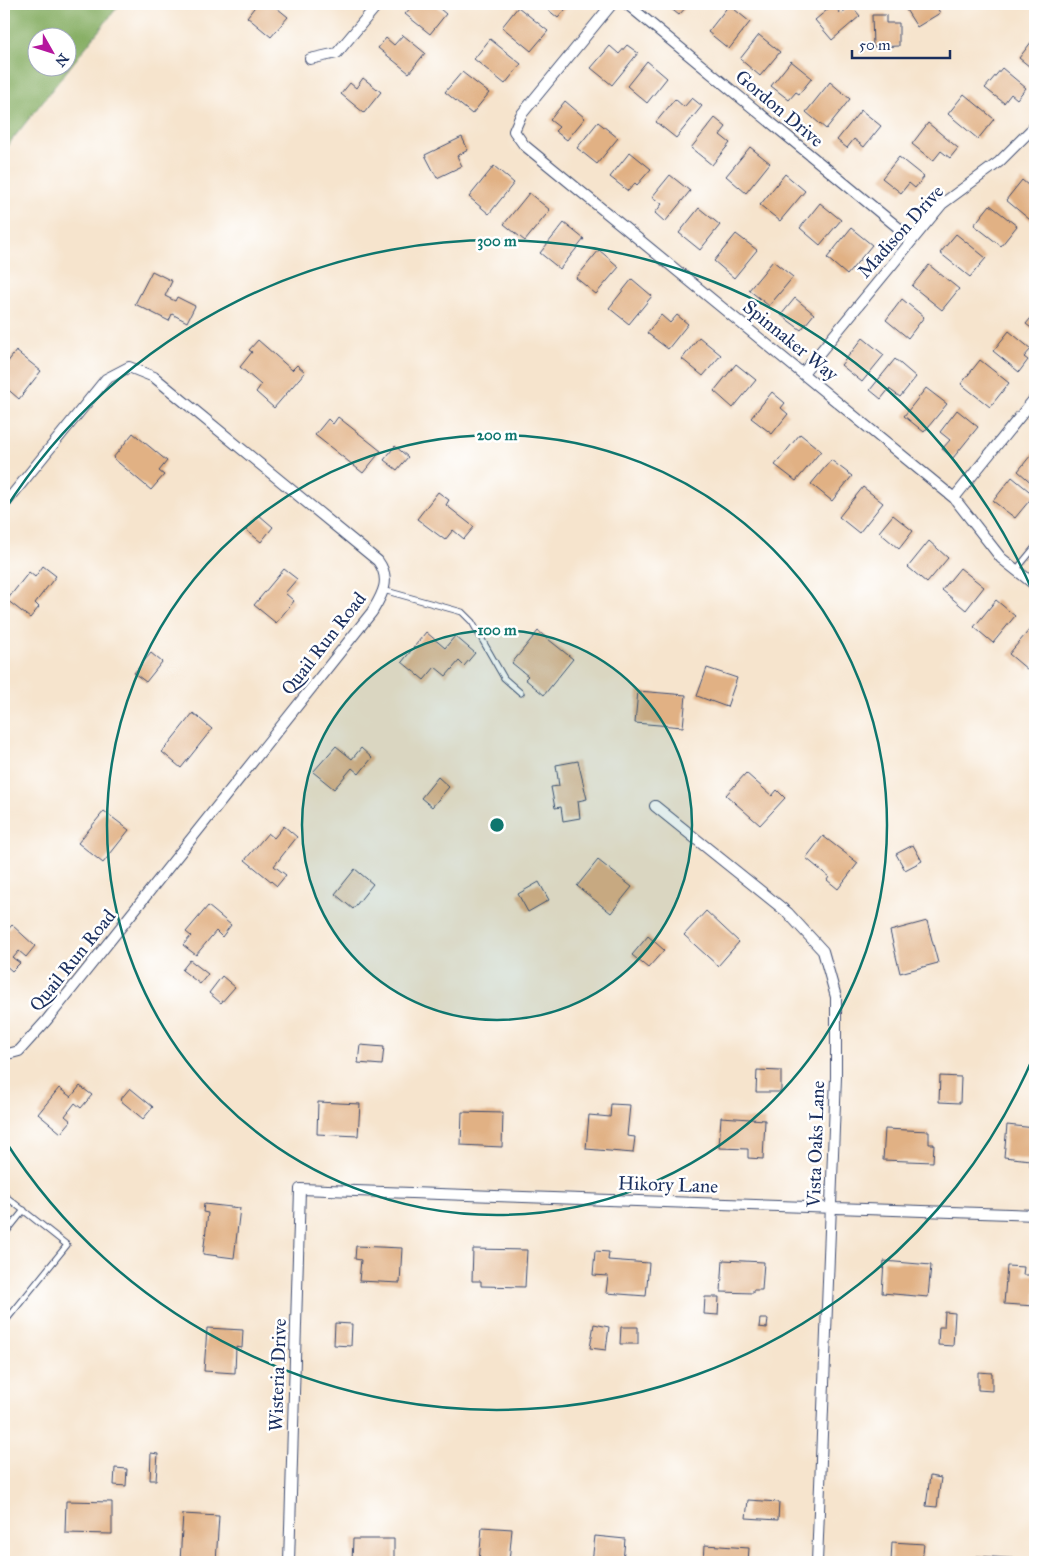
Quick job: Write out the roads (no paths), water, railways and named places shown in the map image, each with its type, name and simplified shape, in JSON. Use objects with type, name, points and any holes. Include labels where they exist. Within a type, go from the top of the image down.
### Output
[{"type":"street","points":[[310,59],[337,53],[378,4]]},
{"type":"street","name":"Spinnaker Way","points":[[612,4],[521,114],[514,132],[524,145],[803,372],[954,498],[1000,558],[1035,585]]},
{"type":"street","name":"Gordon Drive","points":[[627,4],[912,239]]},
{"type":"street","name":"Madison Drive","points":[[803,372],[942,204],[1000,162],[1035,126]]},
{"type":"street","name":"Quail Run Road","points":[[4,505],[106,379],[129,368],[154,377],[378,561],[384,570],[386,581],[372,612],[46,1021],[19,1051],[4,1055]]},
{"type":"street","points":[[954,498],[1035,398]]},
{"type":"street","name":"Vista Oaks Lane","points":[[655,806],[788,913],[823,951],[836,997],[836,1077],[817,1562]]},
{"type":"street","name":"Hikory Lane","points":[[300,1189],[1035,1215]]},
{"type":"street","name":"Wisteria Drive","points":[[289,1562],[300,1189]]},
{"type":"lane","points":[[1016,570],[1035,546]]},
{"type":"lane","points":[[383,590],[462,612],[472,622],[504,678],[521,693]]},
{"type":"lane","points":[[4,1195],[67,1245],[4,1323]]},
{"type":"lane","points":[[4,1235],[24,1210]]}]
